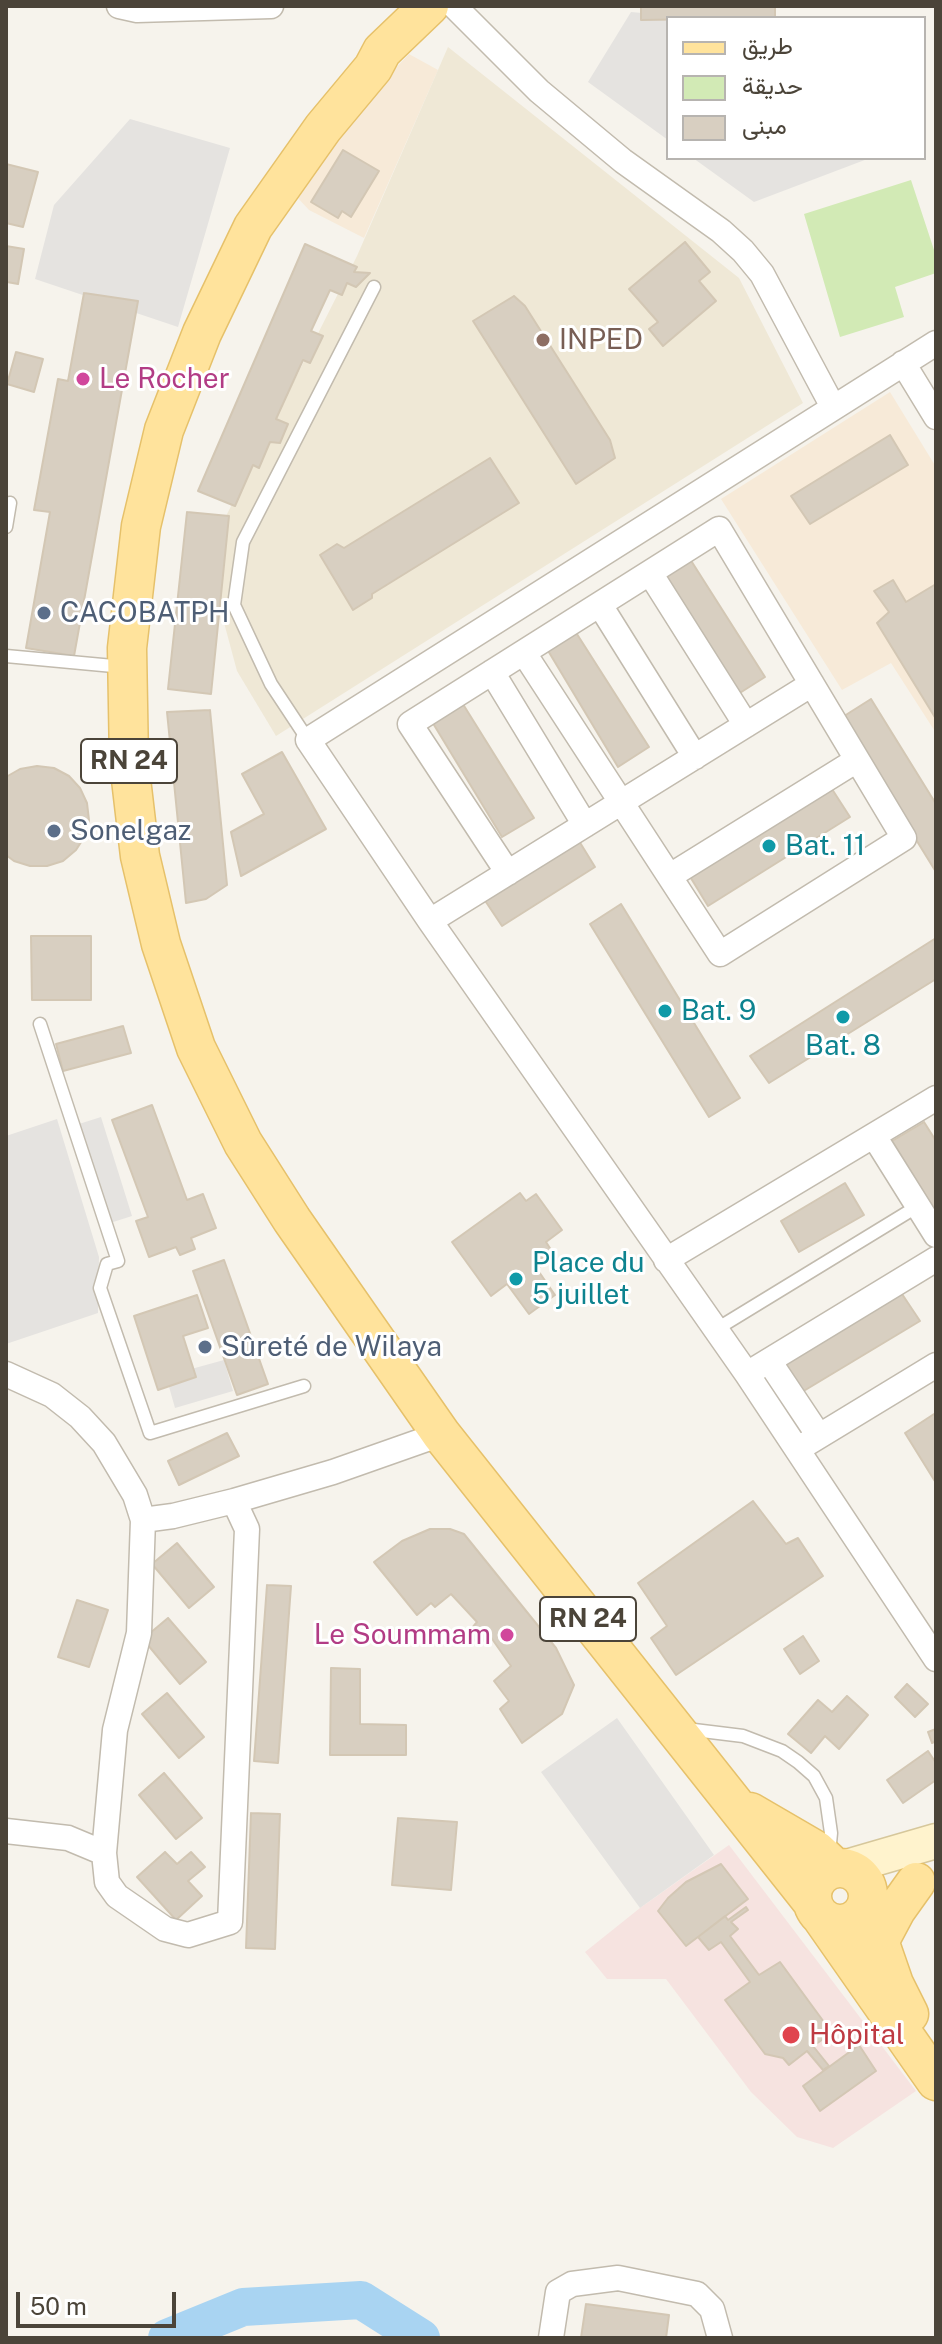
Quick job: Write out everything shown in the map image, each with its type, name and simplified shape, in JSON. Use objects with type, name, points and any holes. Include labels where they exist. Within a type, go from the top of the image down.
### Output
[{"type":"main road","name":"RN 24","points":[[447,6],[391,58],[373,68],[323,128],[253,227],[202,333],[164,430],[141,526],[127,668],[129,762],[140,856],[161,944],[196,1048],[243,1143],[292,1220],[441,1434],[817,1911],[936,2081]]},
{"type":"main road","name":"RN 24","points":[[733,1804],[782,1828],[836,1866]]},
{"type":"main road","points":[[926,1877],[867,1903],[862,1914],[848,1923],[839,1924],[817,1911],[812,1894],[819,1878],[836,1866],[936,1841]]},
{"type":"main road","points":[[836,1866],[854,1872],[862,1879],[894,1984],[905,2007],[936,2052]]},
{"type":"main road","points":[[880,1940],[896,1910],[926,1877]]},
{"type":"street","points":[[119,6],[137,10],[271,6]]},
{"type":"street","points":[[447,6],[539,91],[623,161],[721,231],[743,251],[762,274],[833,407]]},
{"type":"street","points":[[936,343],[308,740],[430,921],[747,1374],[936,1659]]},
{"type":"street","points":[[903,363],[936,417]]},
{"type":"street","points":[[508,873],[410,724],[719,529],[904,838],[720,954],[524,653]]},
{"type":"street","points":[[650,573],[746,725]]},
{"type":"street","points":[[600,605],[695,757]]},
{"type":"street","points":[[492,672],[585,825]]},
{"type":"street","points":[[430,921],[812,684]]},
{"type":"street","points":[[670,876],[857,760]]},
{"type":"street","points":[[666,1260],[936,1098]]},
{"type":"street","points":[[874,1136],[936,1235]]},
{"type":"street","points":[[747,1374],[936,1259]]},
{"type":"street","points":[[769,1361],[819,1436]]},
{"type":"street","points":[[798,1449],[936,1365]]},
{"type":"street","points":[[6,1374],[52,1395],[80,1417],[104,1443],[135,1495],[143,1520],[139,1633],[115,1730],[104,1853],[107,1882],[117,1896],[165,1929],[188,1935],[230,1922],[247,1529],[234,1501]]},
{"type":"street","points":[[143,1520],[234,1501],[333,1472],[441,1434]]},
{"type":"street","points":[[6,1831],[68,1838],[104,1853]]},
{"type":"street","points":[[551,2338],[558,2292],[572,2284],[618,2278],[697,2294],[712,2309],[720,2338]]},
{"type":"lane","points":[[308,740],[271,684],[234,605],[243,542],[374,287]]},
{"type":"lane","points":[[6,527],[10,503]]},
{"type":"lane","points":[[6,656],[127,668]]},
{"type":"lane","points":[[40,1024],[118,1261],[107,1264],[100,1288],[150,1433],[304,1386]]},
{"type":"lane","points":[[715,1330],[918,1206]]},
{"type":"lane","points":[[675,1728],[743,1736],[782,1751],[798,1762],[814,1776],[826,1798],[836,1866]]},
{"type":"shaded area","points":[[631,12],[674,16],[666,16],[666,139],[588,82]]},
{"type":"shaded area","name":"INPED","points":[[448,47],[739,278],[803,403],[276,736],[237,671],[219,604],[221,526],[357,256]]},
{"type":"shaded area","points":[[409,54],[438,70],[364,238],[309,210],[295,195],[377,88]]},
{"type":"shaded area","points":[[130,119],[230,148],[178,327],[35,279],[54,205]]},
{"type":"shaded area","points":[[696,160],[865,160],[754,202]]},
{"type":"shaded area","points":[[890,392],[936,467],[936,733],[891,663],[842,690],[721,499]]},
{"type":"shaded area","points":[[101,1117],[132,1216],[110,1223],[79,1124]]},
{"type":"shaded area","points":[[57,1119],[99,1257],[98,1313],[6,1344],[6,1136]]},
{"type":"shaded area","points":[[224,1360],[233,1391],[175,1408],[166,1376]]},
{"type":"shaded area","points":[[617,1718],[714,1855],[640,1908],[541,1772]]},
{"type":"shaded area","name":"Hôpital","points":[[729,1845],[916,2091],[833,2148],[797,2137],[751,2092],[666,1979],[607,1979],[585,1952],[640,1908]]},
{"type":"green space","points":[[911,180],[936,256],[936,273],[895,287],[904,317],[840,337],[804,214]]},
{"type":"building","points":[[641,6],[775,6],[775,16],[666,16],[666,20],[641,20]]},
{"type":"building","points":[[343,150],[379,171],[351,217],[342,211],[338,218],[311,202]]},
{"type":"building","points":[[6,164],[38,172],[23,227],[6,223]]},
{"type":"building","points":[[685,242],[710,272],[699,281],[716,301],[663,346],[649,329],[658,322],[629,289]]},
{"type":"building","points":[[305,244],[357,267],[354,272],[370,273],[356,287],[347,283],[342,295],[330,290],[311,331],[323,336],[310,363],[303,360],[276,419],[288,424],[280,443],[270,442],[259,468],[253,465],[235,506],[198,491]]},
{"type":"building","points":[[6,246],[24,249],[18,284],[7,282],[6,287]]},
{"type":"building","points":[[84,293],[138,301],[74,656],[26,648],[50,512],[34,510],[58,379],[68,381]]},
{"type":"building","points":[[514,296],[525,306],[610,440],[615,458],[576,484],[473,321]]},
{"type":"building","points":[[16,352],[43,359],[34,392],[7,384]]},
{"type":"building","points":[[890,435],[908,465],[810,524],[791,496]]},
{"type":"building","points":[[490,458],[519,503],[372,594],[372,598],[353,610],[320,555],[337,544],[344,548]]},
{"type":"building","points":[[187,512],[229,516],[211,694],[168,689]]},
{"type":"building","points":[[690,559],[765,677],[735,696],[661,578]]},
{"type":"building","points":[[893,580],[906,602],[936,584],[936,719],[877,623],[889,612],[874,591]]},
{"type":"building","points":[[575,631],[649,747],[618,767],[547,649]]},
{"type":"building","points":[[871,699],[936,804],[936,872],[841,718]]},
{"type":"building","points":[[461,701],[534,818],[502,837],[431,720]]},
{"type":"building","points":[[210,710],[227,885],[206,899],[186,903],[167,712]]},
{"type":"building","points":[[282,752],[326,829],[241,876],[231,832],[264,814],[242,774]]},
{"type":"building","points":[[37,766],[54,768],[69,776],[80,788],[87,803],[89,820],[85,836],[76,850],[63,861],[47,866],[30,866],[6,855],[6,777],[20,769]]},
{"type":"building","name":"Bat. 11","points":[[830,786],[850,817],[708,906],[689,875]]},
{"type":"building","points":[[579,841],[595,867],[502,926],[484,899]]},
{"type":"building","name":"Bat. 9","points":[[621,904],[740,1098],[709,1117],[590,924]]},
{"type":"building","points":[[31,936],[91,936],[91,1000],[32,1000]]},
{"type":"building","name":"Bat. 8","points":[[936,938],[936,979],[769,1083],[750,1056]]},
{"type":"building","points":[[123,1026],[131,1053],[63,1071],[56,1044]]},
{"type":"building","points":[[152,1105],[187,1200],[203,1194],[216,1228],[191,1238],[195,1249],[180,1255],[176,1247],[149,1257],[136,1221],[148,1217],[112,1120]]},
{"type":"building","points":[[924,1122],[936,1141],[936,1212],[892,1141]]},
{"type":"building","points":[[845,1183],[864,1215],[799,1252],[781,1221]]},
{"type":"building","points":[[520,1193],[526,1201],[536,1194],[562,1230],[546,1242],[555,1256],[537,1269],[555,1295],[529,1314],[507,1284],[491,1296],[452,1242]]},
{"type":"building","points":[[224,1260],[268,1384],[237,1395],[193,1271]]},
{"type":"building","points":[[900,1291],[920,1321],[802,1392],[783,1362]]},
{"type":"building","points":[[197,1295],[208,1328],[183,1336],[196,1377],[158,1390],[134,1316]]},
{"type":"building","points":[[934,1414],[936,1417],[936,1483],[905,1433]]},
{"type":"building","points":[[227,1433],[239,1456],[179,1485],[168,1461]]},
{"type":"building","points":[[753,1501],[786,1544],[798,1538],[823,1576],[676,1675],[651,1638],[667,1626],[638,1583]]},
{"type":"building","name":"Le Soummam","points":[[430,1529],[450,1529],[464,1534],[556,1648],[574,1685],[562,1714],[522,1743],[500,1709],[509,1701],[494,1681],[511,1666],[490,1636],[479,1644],[467,1634],[477,1622],[451,1594],[435,1607],[431,1603],[417,1615],[374,1562],[402,1541]]},
{"type":"building","points":[[177,1543],[214,1587],[189,1608],[152,1564]]},
{"type":"building","points":[[267,1585],[291,1586],[278,1763],[254,1761]]},
{"type":"building","points":[[77,1600],[108,1610],[89,1667],[58,1657]]},
{"type":"building","points":[[168,1618],[206,1662],[180,1684],[143,1639]]},
{"type":"building","points":[[803,1636],[819,1661],[800,1674],[784,1649]]},
{"type":"building","points":[[331,1668],[360,1669],[360,1724],[406,1725],[406,1755],[330,1755]]},
{"type":"building","points":[[907,1684],[928,1704],[915,1717],[895,1697]]},
{"type":"building","points":[[167,1693],[204,1737],[179,1758],[142,1714]]},
{"type":"building","points":[[847,1696],[868,1715],[839,1749],[825,1736],[811,1753],[788,1734],[818,1700],[832,1712]]},
{"type":"building","points":[[936,1729],[936,1741],[932,1743],[928,1732]]},
{"type":"building","points":[[928,1751],[936,1763],[936,1780],[903,1803],[887,1780]]},
{"type":"building","points":[[164,1773],[202,1818],[176,1839],[139,1795]]},
{"type":"building","points":[[251,1813],[280,1814],[275,1949],[246,1948]]},
{"type":"building","points":[[398,1818],[457,1822],[451,1890],[392,1885]]},
{"type":"building","points":[[165,1852],[177,1864],[191,1852],[205,1867],[188,1881],[202,1896],[176,1920],[137,1877]]},
{"type":"building","points":[[721,1864],[748,1899],[686,1946],[658,1911],[686,1882]]},
{"type":"building","points":[[746,1907],[748,1910],[731,1922],[738,1929],[730,1936],[759,1975],[780,1962],[832,2033],[813,2046],[829,2066],[823,2070],[807,2051],[789,2065],[783,2058],[765,2054],[725,2000],[750,1982],[721,1942],[709,1950],[698,1937],[725,1916],[728,1920]]},
{"type":"building","points":[[859,2045],[876,2071],[820,2111],[803,2086]]},
{"type":"building","points":[[586,2304],[669,2315],[666,2338],[581,2338]]},
{"type":"waterway","points":[[167,2338],[243,2307],[361,2300],[421,2338]]},
{"type":"place","name":"INPED","points":[[543,340]]},
{"type":"place","name":"Le Rocher","points":[[83,379]]},
{"type":"place","name":"CACOBATPH","points":[[44,613]]},
{"type":"place","name":"Sonelgaz","points":[[54,831]]},
{"type":"place","name":"Bat. 11","points":[[769,846]]},
{"type":"place","name":"Bat. 9","points":[[665,1011]]},
{"type":"place","name":"Bat. 8","points":[[843,1017]]},
{"type":"place","name":"Place du 5 juillet","points":[[516,1279]]},
{"type":"place","name":"Sûreté de Wilaya","points":[[205,1347]]},
{"type":"place","name":"Le Soummam","points":[[507,1635]]},
{"type":"place","name":"Hôpital","points":[[791,2035]]}]
